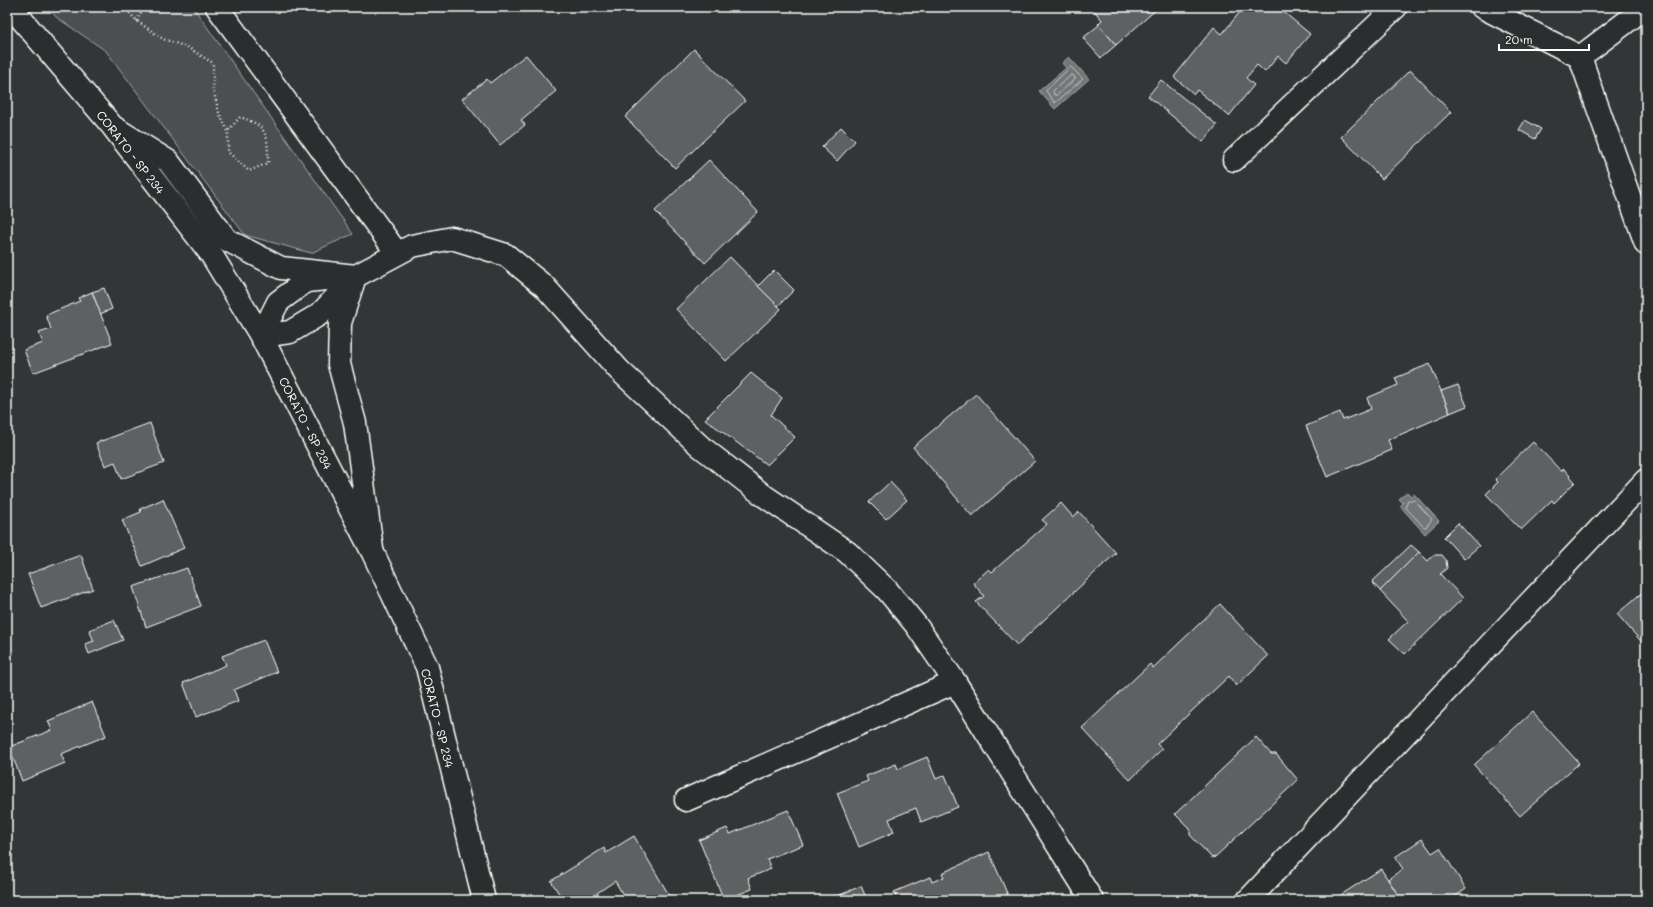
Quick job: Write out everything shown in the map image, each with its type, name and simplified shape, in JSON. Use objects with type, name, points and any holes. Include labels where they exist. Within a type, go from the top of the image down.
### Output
[{"type":"street","name":"CORATO - SP 234","points":[[11,7],[113,127],[211,254],[261,336],[373,553],[427,667],[484,900]]},
{"type":"street","points":[[217,7],[397,253]]},
{"type":"street","points":[[1234,160],[1396,7]]},
{"type":"street","points":[[1482,7],[1580,57],[1646,244]]},
{"type":"street","points":[[1580,57],[1646,7]]},
{"type":"street","points":[[113,127],[168,161],[227,240],[281,268],[356,276]]},
{"type":"street","points":[[261,336],[290,332],[320,314],[356,276],[412,246],[452,238],[506,255],[544,286],[619,370],[700,446],[763,496],[847,552],[888,590],[916,625],[955,682],[1092,900]]},
{"type":"street","points":[[261,336],[278,302],[306,281],[356,276]]},
{"type":"street","points":[[356,276],[340,323],[339,364],[356,423],[373,553]]},
{"type":"street","points":[[1248,900],[1646,480]]},
{"type":"street","points":[[686,800],[955,682]]},
{"type":"path","points":[[124,7],[137,21],[162,39],[187,47],[213,63],[213,89],[219,114],[228,131],[228,152],[249,171],[268,163],[268,140],[256,122],[240,117],[228,131]]},
{"type":"path","points":[[137,21],[143,7]]},
{"type":"shaded area","points":[[48,7],[193,7],[353,234],[311,253],[245,235],[106,51],[56,17]]},
{"type":"water","points":[[1069,57],[1089,79],[1055,109],[1039,91],[1066,68],[1062,63]]},
{"type":"water","points":[[1407,492],[1411,496],[1414,494],[1439,521],[1425,534],[1400,506],[1403,503],[1399,499]]},
{"type":"building","points":[[1091,7],[1159,7],[1116,45],[1098,24],[1102,20]]},
{"type":"building","points":[[1244,7],[1281,7],[1280,9],[1310,34],[1286,63],[1278,56],[1265,72],[1257,65],[1246,78],[1254,85],[1229,116],[1197,90],[1194,94],[1174,77],[1214,27],[1222,34]]},
{"type":"building","points":[[1099,25],[1116,45],[1101,58],[1083,38]]},
{"type":"building","points":[[694,49],[745,101],[675,168],[625,117]]},
{"type":"building","points":[[526,55],[556,91],[521,120],[525,125],[500,145],[462,99],[487,79],[490,83]]},
{"type":"building","points":[[1410,70],[1451,112],[1382,179],[1341,137]]},
{"type":"building","points":[[1161,80],[1217,125],[1203,142],[1148,96]]},
{"type":"building","points":[[1525,120],[1541,129],[1535,139],[1519,130]]},
{"type":"building","points":[[841,127],[855,141],[837,161],[822,147]]},
{"type":"building","points":[[709,160],[758,212],[705,263],[655,211]]},
{"type":"building","points":[[730,257],[781,309],[726,361],[676,309]]},
{"type":"building","points":[[774,270],[794,290],[778,306],[758,286]]},
{"type":"building","points":[[104,288],[112,309],[100,314],[92,292]]},
{"type":"building","points":[[92,292],[112,343],[33,373],[24,350],[43,343],[39,333],[51,329],[46,315],[80,301],[78,298]]},
{"type":"building","points":[[1430,364],[1450,413],[1388,440],[1392,450],[1327,477],[1306,426],[1340,412],[1343,420],[1371,409],[1367,398],[1398,385],[1395,378]]},
{"type":"building","points":[[751,373],[782,398],[771,415],[795,437],[767,465],[705,419]]},
{"type":"building","points":[[1458,385],[1467,406],[1450,413],[1441,391]]},
{"type":"building","points":[[976,394],[1035,461],[972,516],[913,447]]},
{"type":"building","points":[[150,423],[164,463],[121,479],[115,462],[105,466],[96,443]]},
{"type":"building","points":[[1533,442],[1561,471],[1564,469],[1575,482],[1554,503],[1552,500],[1521,530],[1486,494],[1498,482],[1495,479]]},
{"type":"building","points":[[890,482],[907,500],[886,519],[869,502]]},
{"type":"building","points":[[163,499],[184,548],[142,566],[122,520],[141,512],[140,509]]},
{"type":"building","points":[[1061,503],[1073,517],[1079,512],[1116,553],[1017,645],[976,602],[984,596],[973,583],[989,569],[992,572],[1047,524],[1042,520]]},
{"type":"building","points":[[1458,523],[1479,546],[1464,559],[1444,537]]},
{"type":"building","points":[[1411,545],[1419,552],[1380,591],[1372,582]]},
{"type":"building","points":[[1419,552],[1428,561],[1433,555],[1442,555],[1446,560],[1447,568],[1440,574],[1463,598],[1405,654],[1389,639],[1408,621],[1380,591]]},
{"type":"building","points":[[81,555],[93,589],[41,608],[28,574]]},
{"type":"building","points":[[187,568],[201,606],[146,627],[133,587]]},
{"type":"building","points":[[1646,589],[1646,647],[1617,614]]},
{"type":"building","points":[[1220,604],[1268,656],[1236,686],[1229,676],[1157,744],[1162,749],[1130,780],[1082,728],[1150,664],[1153,668]]},
{"type":"building","points":[[114,620],[123,640],[89,654],[85,644],[94,641],[89,630]]},
{"type":"building","points":[[264,640],[277,672],[234,690],[238,701],[196,717],[183,683],[226,665],[222,656]]},
{"type":"building","points":[[92,702],[106,736],[61,754],[65,763],[22,781],[9,747],[52,730],[48,721]]},
{"type":"building","points":[[1532,712],[1579,763],[1520,816],[1474,765]]},
{"type":"building","points":[[1256,737],[1271,754],[1276,754],[1298,780],[1215,857],[1212,858],[1190,835],[1190,829],[1175,814]]},
{"type":"building","points":[[927,757],[936,779],[945,775],[958,807],[921,822],[916,808],[889,819],[894,832],[859,847],[837,793],[868,781],[866,776],[896,764],[898,769]]},
{"type":"building","points":[[788,810],[803,845],[767,859],[771,869],[748,878],[752,889],[724,900],[699,840],[727,828],[730,834]]},
{"type":"building","points":[[634,836],[672,900],[626,900],[615,881],[597,893],[601,900],[563,900],[551,881],[604,848],[606,853]]},
{"type":"building","points":[[1422,839],[1432,853],[1440,848],[1466,889],[1450,900],[1395,900],[1400,898],[1388,879],[1403,869],[1395,857]]},
{"type":"building","points":[[989,852],[1010,900],[897,900],[894,892],[930,877],[932,882],[944,877],[942,873]]},
{"type":"building","points":[[1381,869],[1400,898],[1395,900],[1333,900]]},
{"type":"building","points":[[861,886],[867,900],[828,900]]}]
